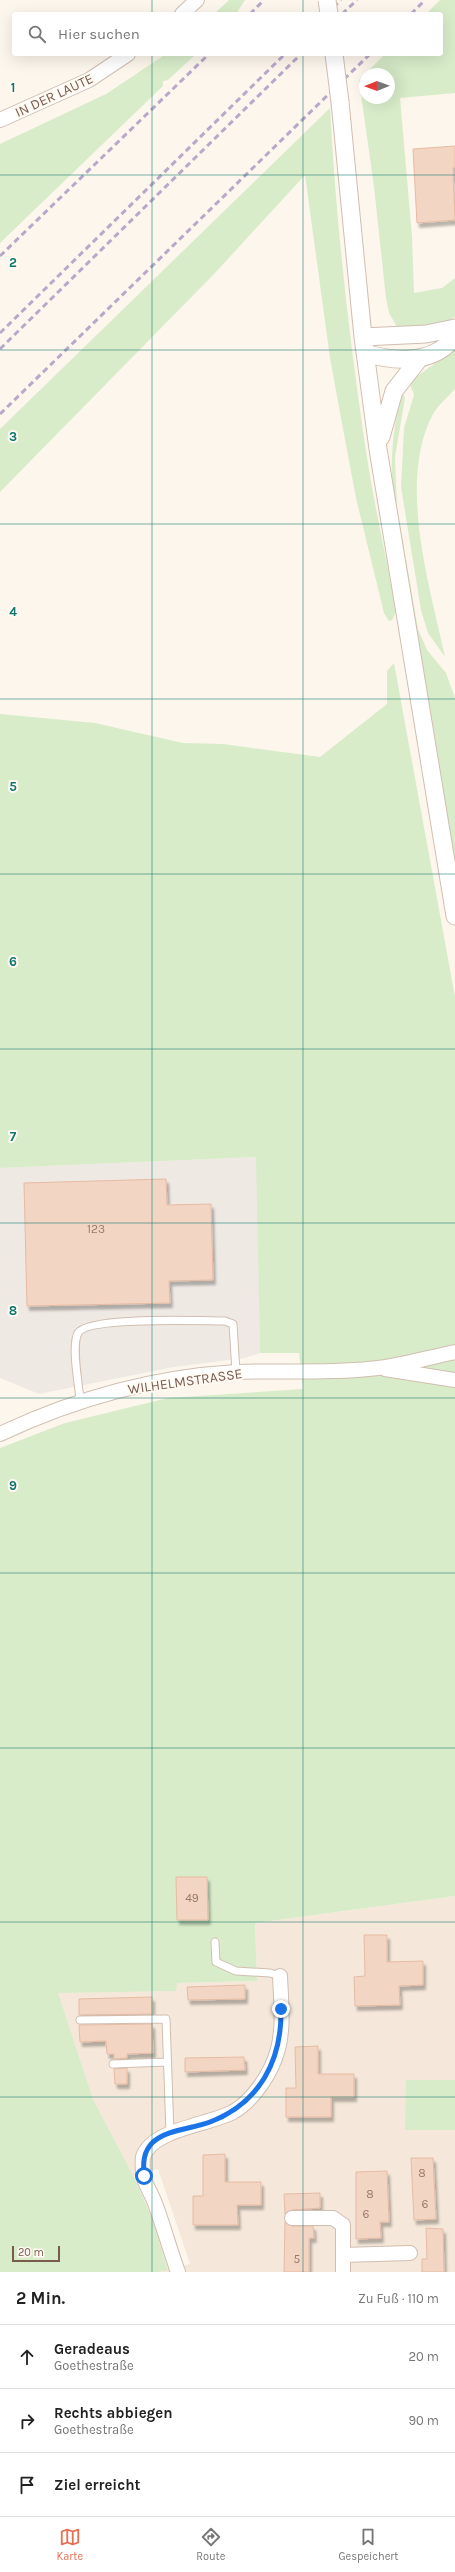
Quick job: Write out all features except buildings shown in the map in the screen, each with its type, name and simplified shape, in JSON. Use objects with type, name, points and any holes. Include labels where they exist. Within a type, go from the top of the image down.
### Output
[{"type":"street","points":[[184,12],[197,0]]},
{"type":"street","points":[[327,0],[329,12]]},
{"type":"street","name":"IN DER LAUTE","points":[[0,120],[89,80],[125,56]]},
{"type":"street","points":[[334,56],[363,337],[378,449],[395,560],[432,772],[455,916]]},
{"type":"street","points":[[363,337],[415,336],[437,333],[455,328]]},
{"type":"street","points":[[365,354],[392,360],[419,359],[434,353],[455,336]]},
{"type":"street","points":[[378,449],[385,417],[394,391],[419,359]]},
{"type":"street","name":"WILHELMSTRASSE","points":[[0,1434],[36,1417],[80,1400],[143,1384],[236,1372],[378,1368],[455,1352]]},
{"type":"street","name":"WILHELMSTRASSE","points":[[378,1368],[455,1380]]},
{"type":"street","points":[[178,2272],[156,2204],[144,2176],[143,2157],[153,2142],[170,2133],[210,2122],[234,2111],[257,2090],[270,2068],[278,2049],[281,2030],[280,1976]]},
{"type":"street","points":[[292,2218],[333,2218],[343,2225],[343,2272]]},
{"type":"street","points":[[343,2255],[410,2252]]},
{"type":"lane","points":[[80,1400],[75,1344],[78,1333],[87,1326],[116,1322],[225,1321],[233,1324],[236,1372]]},
{"type":"lane","points":[[215,1942],[216,1962],[236,1970],[270,1973],[280,1976]]},
{"type":"lane","points":[[80,2020],[166,2019],[170,2133]]},
{"type":"lane","points":[[113,2064],[167,2062]]},
{"type":"shaded area","points":[[257,1157],[260,1353],[245,1358],[174,1367],[39,1394],[0,1378],[0,1168]]},
{"type":"shaded area","points":[[455,1896],[455,2272],[157,2272],[190,2264],[158,2169],[134,2177],[93,2099],[57,1992],[176,1991],[176,1983],[257,1981],[255,1923]]},
{"type":"green space","points":[[229,0],[245,0],[237,12],[216,12]]},
{"type":"green space","points":[[440,0],[455,0],[455,93],[400,98],[412,236],[414,293],[442,288],[455,278],[455,317],[440,326],[397,327],[389,313],[386,298],[374,187],[362,104],[395,104],[395,68],[371,68],[383,56],[443,56],[443,12],[428,12]]},
{"type":"green space","points":[[163,56],[194,56],[168,80],[163,81],[163,86],[0,243],[0,144],[106,94]]},
{"type":"green space","points":[[330,108],[344,280],[354,366],[369,471],[396,612],[392,620],[389,621],[384,613],[356,498],[343,429],[330,358],[305,175],[215,273],[0,492],[0,429]]},
{"type":"green space","points":[[455,349],[455,389],[440,404],[433,414],[423,441],[418,471],[417,502],[420,534],[425,567],[445,657],[428,633],[421,610],[401,487],[404,428],[414,395],[409,382]]},
{"type":"green space","points":[[403,393],[405,398],[395,457],[397,508],[418,629],[427,650],[446,673],[455,698],[455,865],[392,492],[394,430]]},
{"type":"green space","points":[[394,663],[455,997],[455,1896],[255,1923],[257,1981],[177,1983],[176,1991],[58,1993],[93,2099],[134,2177],[152,2218],[168,2270],[157,2272],[0,2272],[0,1448],[65,1423],[168,1398],[303,1389],[299,1353],[260,1353],[256,1157],[0,1168],[0,714],[95,723],[183,743],[223,744],[320,757],[387,704],[387,671]]},
{"type":"green space","points":[[406,2080],[455,2080],[455,2130],[405,2130]]},
{"type":"railway","points":[[252,12],[264,0]]},
{"type":"railway","points":[[328,12],[341,0]]},
{"type":"railway","points":[[344,12],[357,0]]},
{"type":"railway","points":[[413,12],[425,0]]},
{"type":"railway","points":[[0,256],[207,56]]},
{"type":"railway","points":[[0,333],[283,56]]},
{"type":"railway","points":[[0,349],[299,56]]},
{"type":"railway","points":[[0,414],[368,56]]},
{"type":"route","points":[[144,2176],[143,2157],[153,2142],[170,2133],[210,2122],[234,2111],[257,2090],[270,2068],[278,2049],[281,2030],[281,2009]]}]
